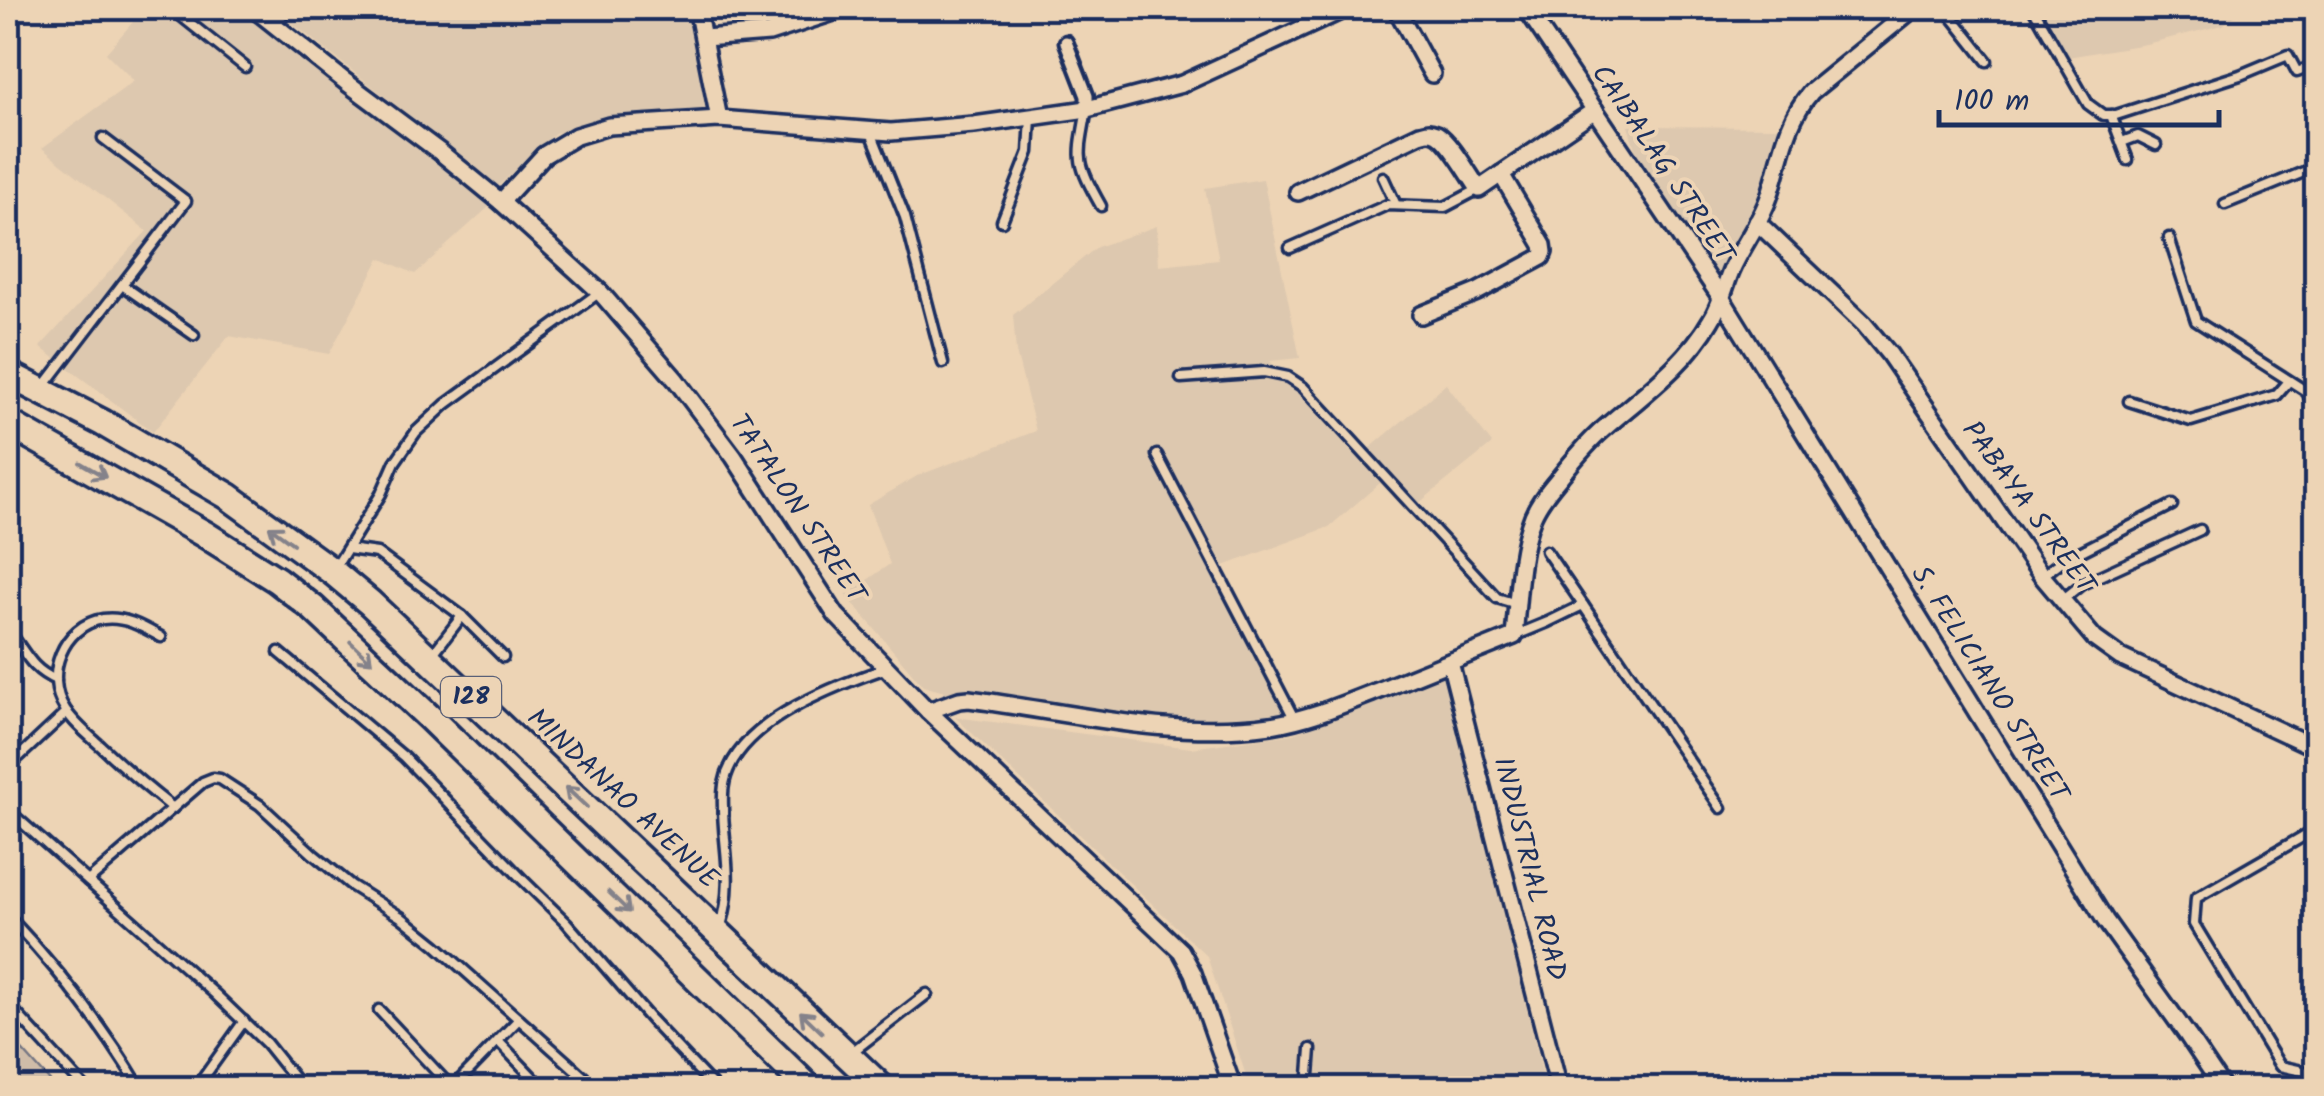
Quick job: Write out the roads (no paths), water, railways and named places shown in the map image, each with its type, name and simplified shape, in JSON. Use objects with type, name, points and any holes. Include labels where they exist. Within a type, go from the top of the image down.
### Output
[{"type":"main road","name":"MINDANAO AVENUE","points":[[8,374],[228,496],[333,572],[429,658],[882,1088]]},
{"type":"main road","name":"128","points":[[8,423],[206,535],[278,580],[312,608],[444,731],[810,1088]]},
{"type":"street","name":"TATALON STREET","points":[[253,8],[440,152],[600,292],[676,380],[734,457],[828,605],[928,710],[1181,951],[1189,963],[1233,1088]]},
{"type":"street","points":[[698,8],[719,119]]},
{"type":"street","points":[[704,38],[769,34],[846,8]]},
{"type":"street","points":[[501,202],[544,155],[576,136],[609,126],[719,119],[872,132],[974,126],[1031,117],[1087,108],[1182,84],[1347,8]]},
{"type":"street","points":[[1396,8],[1432,74]]},
{"type":"street","name":"CAIBALAG STREET","points":[[1526,8],[1722,299]]},
{"type":"street","points":[[928,710],[969,699],[1157,726],[1227,728],[1295,720],[1514,636],[1528,532],[1541,502],[1596,436],[1688,353],[1703,333],[1771,194],[1782,145],[1800,105],[1914,8]]},
{"type":"street","points":[[1066,42],[1087,96],[1087,108]]},
{"type":"street","points":[[1298,192],[1431,132],[1448,144],[1479,189],[1595,110]]},
{"type":"street","points":[[1421,315],[1477,292],[1542,258],[1543,245],[1501,174]]},
{"type":"street","name":"PABAYA STREET","points":[[1757,222],[1864,324],[1889,354],[2042,576],[2094,638],[2120,657],[2316,748]]},
{"type":"street","name":"S. FELICIANO STREET","points":[[1722,299],[2105,920],[2223,1088]]},
{"type":"street","name":"INDUSTRIAL ROAD","points":[[1450,662],[1558,1088]]},
{"type":"lane","points":[[275,26],[288,8]]},
{"type":"lane","points":[[1945,8],[1987,60]]},
{"type":"lane","points":[[2033,8],[2088,104],[2103,115],[2116,115],[2288,56],[2296,72],[2316,65]]},
{"type":"lane","points":[[181,16],[245,66]]},
{"type":"lane","points":[[1087,108],[1078,156],[1083,175],[1100,206]]},
{"type":"lane","points":[[2111,115],[2128,160]]},
{"type":"lane","points":[[1002,221],[1029,152],[1031,117]]},
{"type":"lane","points":[[872,132],[905,216],[943,363]]},
{"type":"lane","points":[[2122,142],[2138,136],[2156,145]]},
{"type":"lane","points":[[40,392],[186,201],[104,138]]},
{"type":"lane","points":[[2225,204],[2316,166]]},
{"type":"lane","points":[[1384,177],[1394,204]]},
{"type":"lane","points":[[1290,248],[1376,208],[1394,204],[1445,207],[1479,189]]},
{"type":"lane","points":[[2170,238],[2196,322],[2314,399]]},
{"type":"lane","points":[[122,285],[194,335]]},
{"type":"lane","points":[[333,572],[416,432],[446,404],[600,292]]},
{"type":"lane","points":[[1180,378],[1264,372],[1288,376],[1303,387],[1497,598],[1518,604]]},
{"type":"lane","points":[[2130,400],[2192,421],[2277,394],[2290,382]]},
{"type":"lane","points":[[1158,455],[1295,720]]},
{"type":"lane","points":[[2042,576],[2062,561],[2172,505]]},
{"type":"lane","points":[[2061,600],[2082,584],[2200,530]]},
{"type":"lane","points":[[348,548],[378,553],[462,616],[504,656]]},
{"type":"lane","points":[[1546,551],[1721,808]]},
{"type":"lane","points":[[1514,636],[1583,605]]},
{"type":"lane","points":[[429,658],[462,616]]},
{"type":"lane","points":[[161,636],[116,618],[80,628],[66,642],[57,662],[56,687],[67,712],[114,759],[173,808]]},
{"type":"lane","points":[[8,630],[41,674],[56,680]]},
{"type":"lane","points":[[279,652],[404,757],[566,922],[715,1088]]},
{"type":"lane","points":[[719,931],[729,889],[723,790],[726,774],[737,756],[754,736],[796,706],[887,668]]},
{"type":"lane","points":[[8,767],[67,712]]},
{"type":"lane","points":[[88,881],[203,782],[213,778],[232,785],[352,886],[436,945],[596,1088]]},
{"type":"lane","points":[[8,810],[244,1021],[302,1088]]},
{"type":"lane","points":[[2316,829],[2196,898],[2194,924],[2280,1066],[2316,1074]]},
{"type":"lane","points":[[8,916],[83,1005],[140,1088]]},
{"type":"lane","points":[[846,1056],[928,994]]},
{"type":"lane","points":[[8,1004],[85,1088]]},
{"type":"lane","points":[[379,1010],[452,1088],[519,1019]]},
{"type":"lane","points":[[196,1088],[244,1021]]},
{"type":"lane","points":[[498,1041],[544,1088]]},
{"type":"lane","points":[[1308,1088],[1312,1049]]}]
